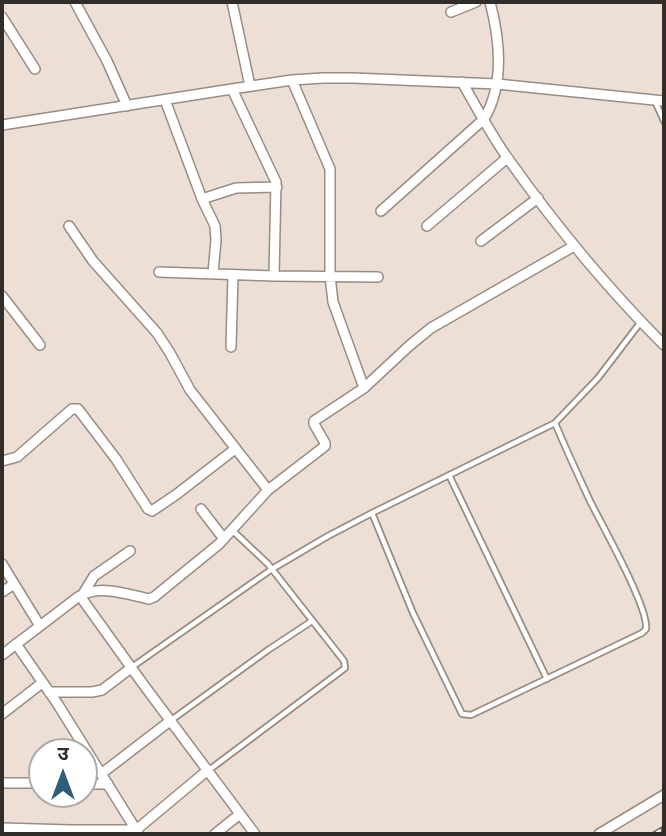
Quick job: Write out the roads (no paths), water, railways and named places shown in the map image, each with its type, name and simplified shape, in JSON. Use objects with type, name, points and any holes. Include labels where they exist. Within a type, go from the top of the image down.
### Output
[{"type":"street","points":[[75,2],[107,61],[127,106]]},
{"type":"street","points":[[232,2],[250,86]]},
{"type":"street","points":[[451,12],[475,2]]},
{"type":"street","points":[[381,211],[484,119],[489,110],[499,66],[495,20],[490,2]]},
{"type":"street","points":[[2,17],[35,69]]},
{"type":"street","points":[[2,125],[292,80],[353,78],[462,82],[660,101]]},
{"type":"street","points":[[292,80],[330,169],[330,276],[335,310],[364,388]]},
{"type":"street","points":[[462,82],[507,158],[574,246],[664,345]]},
{"type":"street","points":[[232,89],[268,161],[277,187],[274,276]]},
{"type":"street","points":[[165,100],[216,233],[213,273]]},
{"type":"street","points":[[426,226],[507,158]]},
{"type":"street","points":[[202,200],[236,188],[277,187]]},
{"type":"street","points":[[481,241],[538,198]]},
{"type":"street","points":[[69,226],[93,261],[157,333],[190,390],[268,490]]},
{"type":"street","points":[[2,655],[81,595],[93,590],[149,599],[154,597],[224,539],[268,490],[326,445],[314,421],[364,388],[431,328],[574,246]]},
{"type":"street","points":[[159,272],[378,277]]},
{"type":"street","points":[[231,347],[233,275]]},
{"type":"street","points":[[2,296],[40,345]]},
{"type":"street","points":[[2,461],[17,457],[72,409],[78,409],[152,511],[235,449]]},
{"type":"street","points":[[201,509],[224,539]]},
{"type":"street","points":[[81,595],[94,576],[130,551]]},
{"type":"street","points":[[2,564],[40,626]]},
{"type":"street","points":[[2,592],[14,584]]},
{"type":"street","points":[[81,595],[131,668],[255,834]]},
{"type":"street","points":[[16,644],[138,832]]},
{"type":"street","points":[[49,692],[102,690],[131,668]]},
{"type":"street","points":[[2,714],[42,683]]},
{"type":"street","points":[[101,774],[170,721]]},
{"type":"street","points":[[2,828],[138,832],[208,770]]},
{"type":"street","points":[[2,783],[28,783]]},
{"type":"street","points":[[98,784],[107,784]]},
{"type":"street","points":[[599,834],[664,795]]},
{"type":"street","points":[[215,834],[240,814]]},
{"type":"lane","points":[[660,101],[664,121]]},
{"type":"lane","points":[[131,668],[272,569],[372,513],[555,423],[598,378],[641,322]]},
{"type":"lane","points":[[372,513],[413,613],[462,714],[471,715],[642,633],[647,625],[631,582],[555,423]]},
{"type":"lane","points":[[449,475],[547,679]]},
{"type":"lane","points":[[208,770],[345,668],[344,661],[272,569],[233,530]]},
{"type":"lane","points":[[170,721],[312,621]]},
{"type":"railway","points":[[654,834],[664,828]]}]
